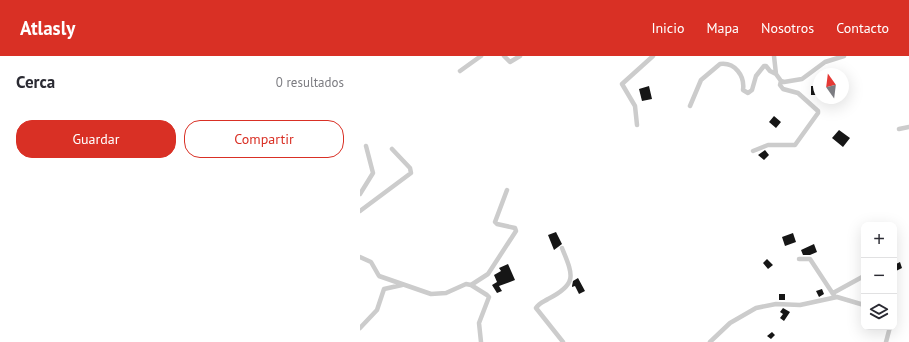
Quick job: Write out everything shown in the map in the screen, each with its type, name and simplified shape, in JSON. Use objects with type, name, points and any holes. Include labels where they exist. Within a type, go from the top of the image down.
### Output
[{"type":"street","points":[[460,71],[481,56]]},
{"type":"street","points":[[504,56],[510,62],[520,56]]},
{"type":"street","points":[[637,125],[635,106],[622,84],[653,56]]},
{"type":"street","points":[[753,151],[768,145],[795,145],[818,114],[818,111],[798,93],[783,89],[780,85],[781,81],[776,74],[774,56]]},
{"type":"street","points":[[781,81],[789,82],[802,78],[825,62],[844,56]]},
{"type":"street","points":[[690,106],[701,80],[708,72],[720,64],[727,64],[738,71],[743,80],[743,90],[748,93],[752,90],[756,76],[764,66],[767,66],[770,72],[776,74]]},
{"type":"street","points":[[899,129],[909,127]]},
{"type":"street","points":[[360,194],[373,173],[366,146]]},
{"type":"street","points":[[360,211],[411,173],[410,168],[392,150]]},
{"type":"street","points":[[360,256],[371,262],[379,276],[438,295],[462,286],[471,285],[488,274],[516,231],[514,228],[497,224],[495,222],[507,190]]},
{"type":"street","points":[[562,248],[571,269],[569,282],[564,291],[539,304],[536,308],[563,342]]},
{"type":"street","points":[[799,259],[810,259],[834,295],[861,305]]},
{"type":"street","points":[[710,342],[730,323],[756,308],[776,304],[810,304],[834,295],[861,278]]},
{"type":"street","points":[[360,328],[377,310],[384,289],[404,285]]},
{"type":"street","points":[[471,285],[489,298],[479,323],[481,342]]},
{"type":"street","points":[[886,342],[889,330]]},
{"type":"building","points":[[649,86],[652,99],[642,101],[639,89]]},
{"type":"building","points":[[811,86],[813,86],[813,95],[811,95]]},
{"type":"building","points":[[774,116],[781,122],[776,128],[769,122]]},
{"type":"building","points":[[839,130],[850,138],[843,147],[832,138]]},
{"type":"building","points":[[765,150],[769,155],[764,160],[758,155]]},
{"type":"building","points":[[556,232],[562,244],[554,250],[548,235]]},
{"type":"building","points":[[793,233],[796,242],[785,246],[782,237]]},
{"type":"building","points":[[814,244],[817,252],[810,255],[803,255],[801,250]]},
{"type":"building","points":[[767,259],[773,265],[768,269],[763,263]]},
{"type":"building","points":[[900,262],[902,268],[897,270],[897,264]]},
{"type":"building","points":[[508,264],[515,280],[499,286],[502,291],[497,293],[492,285],[497,282],[494,275],[501,271],[499,268]]},
{"type":"building","points":[[578,278],[585,291],[579,294],[575,286],[572,287],[573,281]]},
{"type":"building","points":[[822,289],[824,294],[819,297],[816,291]]},
{"type":"building","points":[[779,294],[785,294],[785,300],[779,300]]},
{"type":"building","points":[[783,308],[790,312],[784,321],[780,318],[783,314],[780,312]]},
{"type":"building","points":[[772,332],[775,335],[771,339],[767,336]]}]
